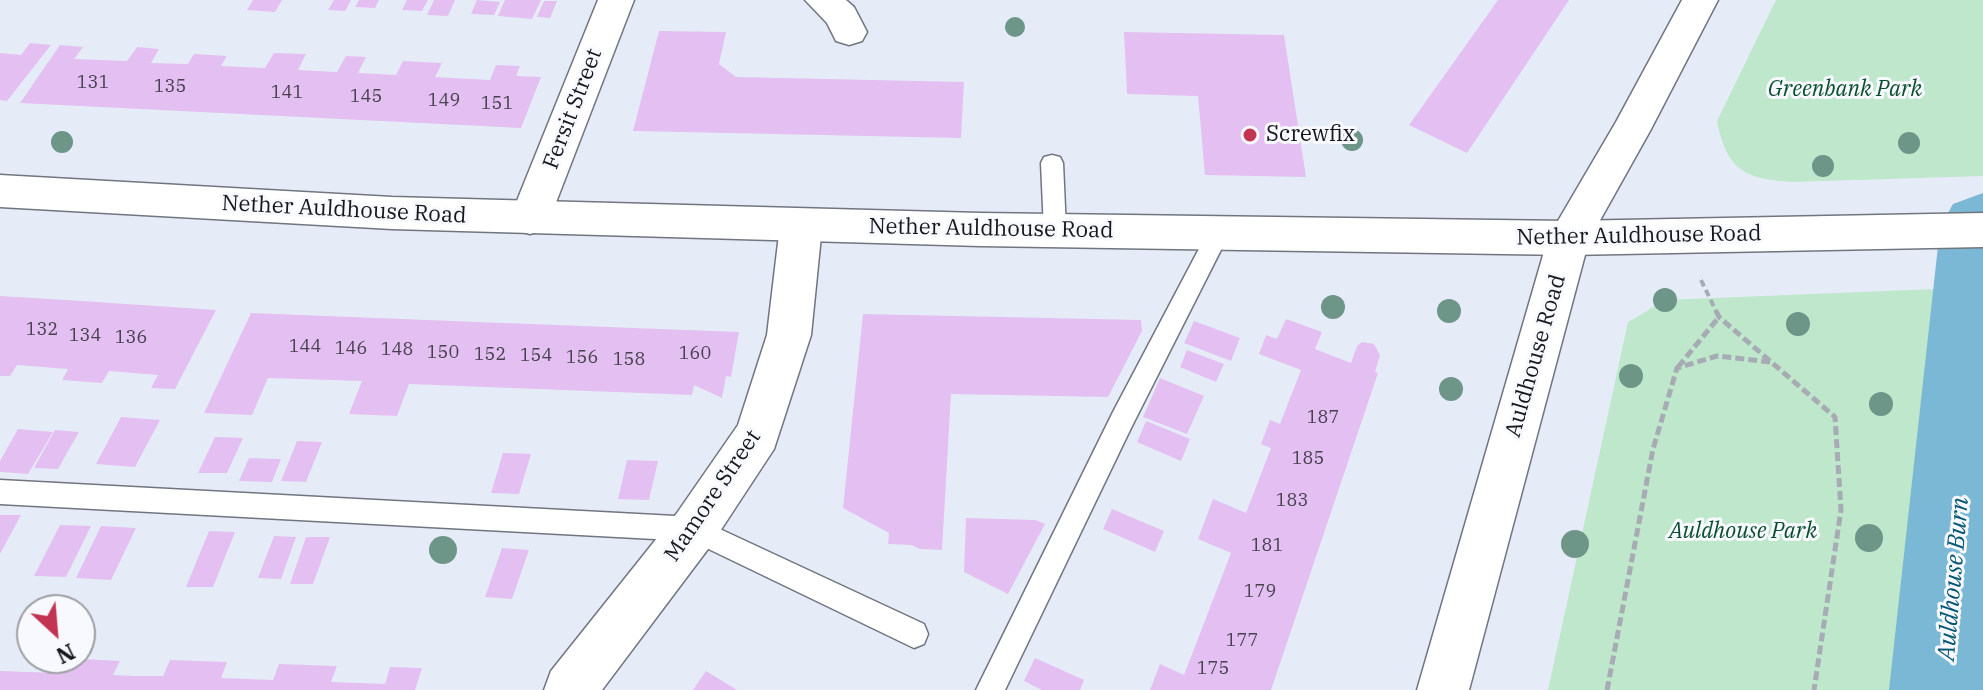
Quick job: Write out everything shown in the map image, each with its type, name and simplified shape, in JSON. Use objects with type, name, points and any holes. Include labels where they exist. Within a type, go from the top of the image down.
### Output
[{"type":"main road","name":"Fersit Street","points":[[530,218],[616,0]]},
{"type":"main road","points":[[823,0],[841,16],[849,32]]},
{"type":"main road","name":"Auldhouse Road","points":[[1443,690],[1569,238],[1631,131],[1700,0]]},
{"type":"main road","name":"Nether Auldhouse Road","points":[[0,191],[146,201],[530,218],[801,226],[1569,238],[1678,233],[1983,230]]},
{"type":"main road","name":"Mamore Street","points":[[570,690],[694,529],[758,434],[789,335],[801,226]]},
{"type":"lane","points":[[1052,163],[1055,230]]},
{"type":"lane","points":[[990,690],[1122,420],[1219,232]]},
{"type":"lane","points":[[0,492],[694,529],[914,634]]},
{"type":"path","points":[[1678,233],[1719,317],[1835,417],[1841,510],[1814,690]]},
{"type":"path","points":[[1607,690],[1653,449],[1677,368],[1719,317]]},
{"type":"path","points":[[1677,368],[1717,356],[1772,362]]},
{"type":"green space","name":"Greenbank Park","points":[[1776,0],[1983,0],[1983,176],[1792,182],[1761,178],[1740,169],[1726,151],[1717,121]]},
{"type":"green space","name":"Auldhouse Park","points":[[1983,287],[1983,690],[1548,690],[1628,322],[1665,300]]},
{"type":"building","points":[[253,0],[282,0],[275,12],[247,10]]},
{"type":"building","points":[[334,0],[351,0],[345,11],[328,10]]},
{"type":"building","points":[[359,0],[379,0],[375,8],[355,7]]},
{"type":"building","points":[[407,0],[428,0],[422,11],[402,10]]},
{"type":"building","points":[[434,0],[455,0],[448,16],[427,15]]},
{"type":"building","points":[[477,0],[500,2],[494,15],[471,14]]},
{"type":"building","points":[[505,0],[541,0],[532,19],[498,16]]},
{"type":"building","points":[[1498,0],[1569,0],[1467,153],[1409,125]]},
{"type":"building","points":[[544,1],[557,1],[550,18],[537,17]]},
{"type":"building","points":[[659,31],[726,32],[719,64],[736,77],[964,82],[961,138],[633,131]]},
{"type":"building","name":"Screwfix","points":[[1124,32],[1284,35],[1306,177],[1205,175],[1198,96],[1127,94]]},
{"type":"building","points":[[30,43],[51,45],[7,101],[0,100],[0,53],[21,55]]},
{"type":"building","points":[[60,45],[83,47],[74,59],[127,61],[137,47],[159,49],[151,63],[188,64],[194,54],[227,56],[221,66],[265,68],[274,53],[306,54],[298,70],[337,72],[346,56],[366,57],[358,73],[396,75],[403,61],[442,63],[435,77],[490,80],[496,65],[520,66],[516,76],[541,77],[521,128],[20,103]]},
{"type":"building","points":[[0,296],[216,310],[175,389],[151,388],[158,375],[109,371],[102,383],[62,380],[68,369],[17,365],[10,376],[0,376]]},
{"type":"building","points":[[251,313],[739,332],[731,377],[726,376],[722,398],[694,385],[692,395],[409,384],[397,416],[349,414],[362,381],[268,378],[252,415],[204,413]]},
{"type":"building","points":[[863,314],[1141,320],[1142,331],[1108,397],[951,394],[942,550],[920,549],[911,545],[888,544],[889,533],[843,508]]},
{"type":"building","points":[[1286,319],[1322,332],[1315,349],[1351,363],[1357,346],[1362,342],[1374,344],[1380,355],[1375,372],[1378,373],[1271,690],[1150,690],[1160,664],[1184,675],[1231,553],[1198,539],[1213,499],[1246,513],[1271,448],[1261,444],[1270,420],[1280,424],[1301,370],[1259,354],[1266,335],[1277,339]]},
{"type":"building","points":[[1194,321],[1240,338],[1231,361],[1184,343]]},
{"type":"building","points":[[1187,350],[1224,364],[1216,382],[1180,367]]},
{"type":"building","points":[[1160,378],[1204,396],[1187,434],[1143,417]]},
{"type":"building","points":[[121,417],[160,420],[135,467],[96,464]]},
{"type":"building","points":[[1146,421],[1190,439],[1181,461],[1137,442]]},
{"type":"building","points":[[18,429],[53,432],[28,474],[0,472],[0,461]]},
{"type":"building","points":[[55,430],[79,432],[58,469],[34,468]]},
{"type":"building","points":[[215,437],[243,438],[227,473],[198,473]]},
{"type":"building","points":[[297,441],[322,442],[306,482],[281,481]]},
{"type":"building","points":[[503,453],[531,454],[519,494],[491,493]]},
{"type":"building","points":[[249,458],[281,459],[272,482],[239,481]]},
{"type":"building","points":[[627,460],[658,461],[649,500],[618,499]]},
{"type":"building","points":[[1112,509],[1164,531],[1155,552],[1103,529]]},
{"type":"building","points":[[0,515],[21,515],[0,554]]},
{"type":"building","points":[[966,518],[1036,520],[1045,524],[1008,594],[964,572]]},
{"type":"building","points":[[60,525],[91,526],[66,577],[34,576]]},
{"type":"building","points":[[101,526],[136,528],[111,580],[76,578]]},
{"type":"building","points":[[209,531],[235,532],[213,587],[186,587]]},
{"type":"building","points":[[274,536],[296,537],[281,579],[258,578]]},
{"type":"building","points":[[306,537],[330,537],[313,584],[290,584]]},
{"type":"building","points":[[502,548],[529,550],[512,599],[485,597]]},
{"type":"building","points":[[1035,658],[1084,680],[1080,690],[1042,690],[1024,681]]},
{"type":"building","points":[[96,660],[120,661],[113,675],[163,676],[170,660],[227,662],[221,678],[273,680],[279,664],[337,666],[331,682],[385,684],[390,667],[422,668],[415,690],[0,690],[0,671],[16,674],[96,674]]},
{"type":"building","points":[[706,671],[737,690],[693,690]]},
{"type":"waterway","name":"Auldhouse Burn","points":[[1944,690],[1983,228]]},
{"type":"place","name":"Screwfix","points":[[1250,135]]}]
